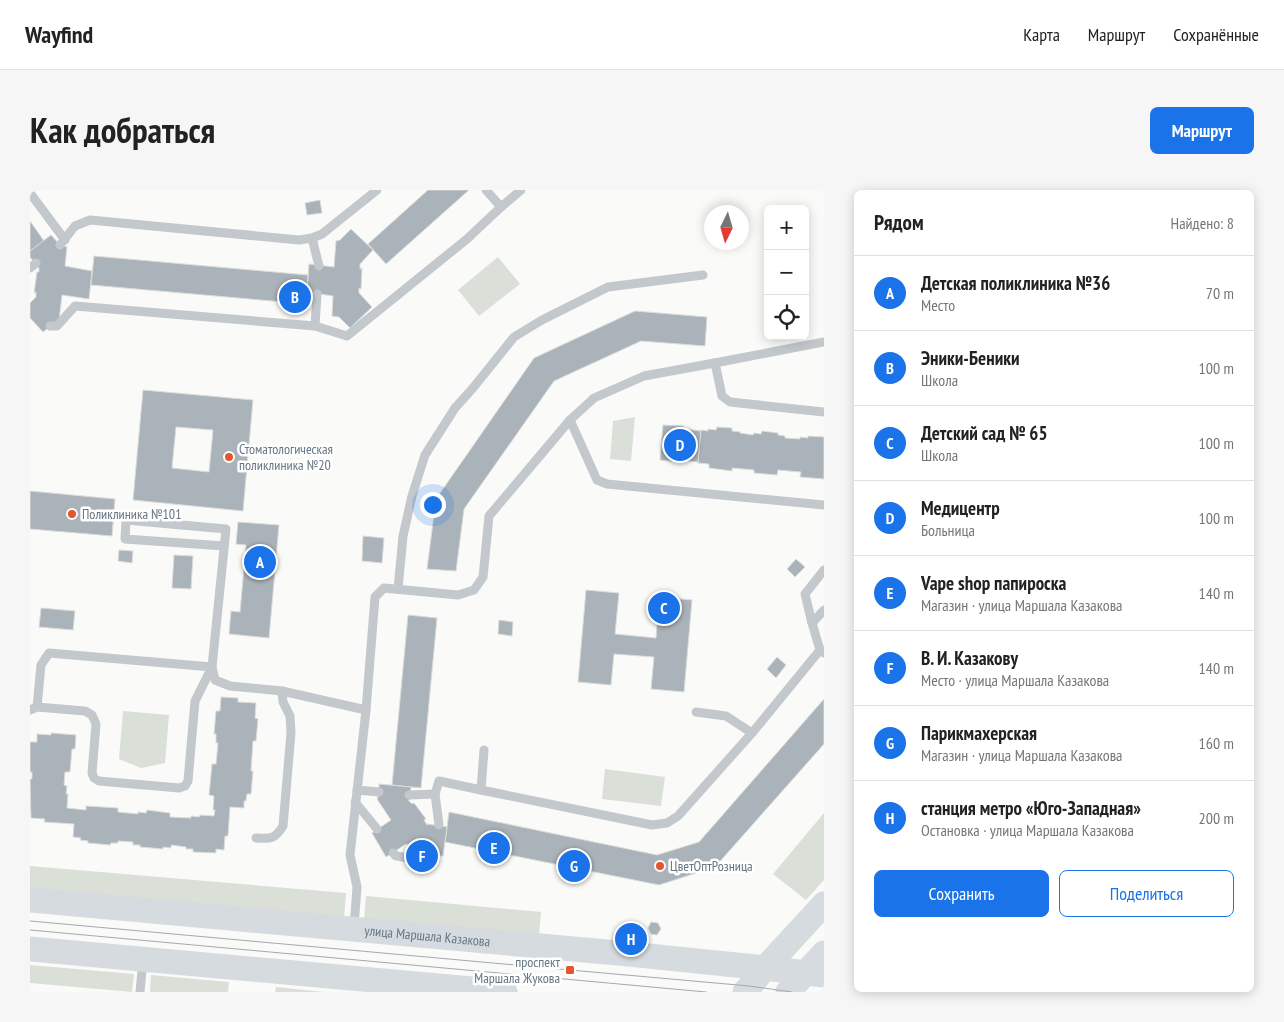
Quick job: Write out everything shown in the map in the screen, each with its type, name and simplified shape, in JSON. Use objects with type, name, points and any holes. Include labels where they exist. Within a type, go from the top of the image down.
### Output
[{"type":"street","name":"улица Маршала Казакова","points":[[30,900],[629,954],[814,974]]},
{"type":"street","points":[[745,992],[824,904]]},
{"type":"street","points":[[30,949],[143,959],[333,980],[505,992]]},
{"type":"street","points":[[788,992],[814,974],[824,952]]},
{"type":"lane","points":[[30,193],[62,242],[75,226],[90,220],[299,240],[322,234],[377,190]]},
{"type":"lane","points":[[486,190],[501,207]]},
{"type":"lane","points":[[50,326],[57,326],[75,306],[315,326],[347,336],[468,239],[521,190]]},
{"type":"lane","points":[[312,238],[319,266]]},
{"type":"lane","points":[[398,589],[403,536],[412,496],[425,455],[455,408],[514,337],[542,320],[608,287],[703,275]]},
{"type":"lane","points":[[315,326],[317,294]]},
{"type":"lane","points":[[354,930],[357,887],[350,855],[366,710],[375,597],[384,588],[458,595],[474,590],[483,577],[489,516],[570,420],[594,398],[644,376],[824,342]]},
{"type":"lane","points":[[715,363],[722,396],[730,402],[824,412]]},
{"type":"lane","points":[[570,420],[597,480],[607,484],[824,505]]},
{"type":"lane","points":[[224,546],[125,539],[126,520],[226,529],[212,667],[215,680],[230,686],[282,691],[366,710]]},
{"type":"lane","points":[[439,825],[435,794],[439,781],[652,825],[667,824],[678,816],[822,651],[804,594],[824,570]]},
{"type":"lane","points":[[812,623],[824,610]]},
{"type":"lane","points":[[49,653],[212,667],[195,701],[188,781],[185,786],[180,788],[99,781],[94,778],[92,772],[96,724],[92,715],[85,711],[34,708],[41,665],[49,653]]},
{"type":"lane","points":[[256,838],[268,839],[278,835],[283,826],[291,733],[290,716],[283,702],[282,691]]},
{"type":"lane","points":[[696,712],[726,716],[752,732]]},
{"type":"lane","points":[[481,790],[484,750]]},
{"type":"lane","points":[[357,790],[379,792]]},
{"type":"lane","points":[[409,795],[435,794]]},
{"type":"lane","points":[[355,802],[377,829]]},
{"type":"lane","points":[[393,853],[396,856],[424,860],[436,856]]},
{"type":"lane","points":[[140,992],[143,959]]},
{"type":"shaded area","points":[[498,257],[520,284],[479,316],[458,290]]},
{"type":"shaded area","points":[[635,417],[631,461],[610,459],[613,421]]},
{"type":"shaded area","points":[[123,711],[169,715],[165,763],[141,768],[119,759]]},
{"type":"shaded area","points":[[605,769],[665,777],[661,806],[602,799]]},
{"type":"shaded area","points":[[824,813],[824,880],[806,900],[773,874]]},
{"type":"shaded area","points":[[30,866],[346,893],[344,918],[30,890]]},
{"type":"shaded area","points":[[366,896],[541,912],[539,936],[364,920]]},
{"type":"shaded area","points":[[30,965],[134,974],[132,992],[30,983]]},
{"type":"shaded area","points":[[151,975],[229,982],[228,992],[150,992]]},
{"type":"shaded area","points":[[276,987],[324,992],[275,992]]},
{"type":"building","points":[[428,190],[469,190],[386,264],[368,244]]},
{"type":"building","points":[[320,200],[322,213],[307,215],[305,203]]},
{"type":"building","points":[[30,221],[44,241],[30,251]]},
{"type":"building","points":[[351,229],[373,250],[360,264],[360,269],[362,268],[361,289],[359,288],[359,293],[372,307],[350,328],[339,317],[332,316],[333,296],[307,292],[309,264],[334,267],[336,241],[340,240]]},
{"type":"building","points":[[51,235],[60,245],[67,247],[65,266],[92,271],[89,299],[62,295],[59,321],[43,332],[30,318],[30,303],[36,297],[36,292],[34,293],[39,268],[30,257],[30,251]]},
{"type":"building","points":[[94,256],[308,275],[306,304],[91,285]]},
{"type":"building","points":[[635,311],[707,317],[705,346],[641,341],[554,381],[464,509],[456,571],[427,569],[436,499],[534,358]]},
{"type":"building","name":"Стоматологическая поликлиника №20","points":[[143,390],[253,400],[243,511],[133,500]],"holes":[[[176,427],[213,430],[209,472],[172,468]]]},
{"type":"building","points":[[663,425],[683,426],[685,429],[701,431],[698,462],[660,460]]},
{"type":"building","points":[[717,427],[732,428],[732,431],[753,435],[754,433],[761,434],[762,431],[778,433],[778,435],[785,436],[785,438],[824,437],[824,479],[800,477],[801,472],[778,470],[777,475],[754,473],[754,470],[732,468],[732,471],[709,468],[709,464],[698,463],[701,430],[716,430]]},
{"type":"building","name":"Поликлиника №101","points":[[30,491],[115,499],[112,536],[30,529]]},
{"type":"building","points":[[238,522],[279,525],[269,638],[229,634],[231,611],[240,612],[246,545],[236,544]]},
{"type":"building","points":[[363,536],[384,538],[382,563],[362,561]]},
{"type":"building","points":[[119,550],[133,551],[132,563],[118,561]]},
{"type":"building","points":[[174,555],[193,556],[191,589],[172,588]]},
{"type":"building","points":[[796,559],[805,567],[795,577],[787,569]]},
{"type":"building","points":[[586,590],[619,593],[615,634],[656,638],[659,597],[692,600],[684,692],[651,689],[654,657],[614,654],[611,685],[578,682]]},
{"type":"building","points":[[41,608],[75,611],[73,630],[39,627]]},
{"type":"building","points":[[408,615],[437,618],[421,788],[392,785]]},
{"type":"building","points":[[499,620],[513,622],[512,636],[498,634]]},
{"type":"building","points":[[777,657],[786,665],[776,678],[767,669]]},
{"type":"building","points":[[221,697],[238,698],[238,702],[256,703],[255,718],[258,719],[256,741],[253,741],[251,794],[247,794],[244,808],[230,807],[228,836],[225,836],[224,850],[216,849],[216,853],[193,852],[193,849],[171,845],[171,848],[163,847],[163,849],[140,847],[140,845],[133,845],[133,842],[118,841],[118,843],[111,843],[110,845],[88,843],[88,841],[80,840],[81,838],[73,837],[74,824],[44,822],[45,819],[31,818],[30,779],[32,779],[32,772],[30,772],[30,742],[37,742],[37,734],[51,735],[51,733],[76,735],[75,749],[72,749],[70,772],[65,772],[64,785],[67,786],[66,794],[68,794],[67,808],[86,810],[86,806],[118,808],[118,812],[138,814],[138,812],[146,813],[147,810],[170,813],[170,817],[214,816],[214,796],[209,795],[212,764],[216,764],[218,743],[216,743],[216,734],[214,734],[216,711],[220,711]]},
{"type":"building","points":[[824,699],[824,744],[715,867],[659,885],[445,842],[449,812],[657,855],[699,842]]},
{"type":"building","points":[[379,784],[411,787],[409,801],[412,804],[414,803],[426,819],[424,820],[427,825],[447,827],[443,856],[420,856],[411,845],[406,844],[386,857],[372,833],[391,820],[377,799]]},
{"type":"building","points":[[651,922],[658,923],[661,929],[657,935],[651,934],[648,928]]},
{"type":"tram line","points":[[30,921],[749,986],[792,992]]},
{"type":"tram line","points":[[30,930],[706,992]]},
{"type":"place","name":"Эники-Беники","points":[[295,297]]},
{"type":"place","name":"Медицентр","points":[[680,445]]},
{"type":"place","name":"Стоматологическая поликлиника №20","points":[[229,457]]},
{"type":"place","name":"Поликлиника №101","points":[[72,514]]},
{"type":"place","name":"Детская поликлиника №36","points":[[260,562]]},
{"type":"place","name":"Детский сад № 65","points":[[664,608]]},
{"type":"place","name":"Vape shop папироска","points":[[494,848]]},
{"type":"place","name":"В. И. Казакову","points":[[422,856]]},
{"type":"place","name":"Парикмахерская","points":[[574,866]]},
{"type":"place","name":"ЦветОптРозница","points":[[660,866]]},
{"type":"place","name":"станция метро «Юго-Западная»","points":[[631,939]]},
{"type":"place","name":"проспект Маршала Жукова","points":[[570,970]]}]
